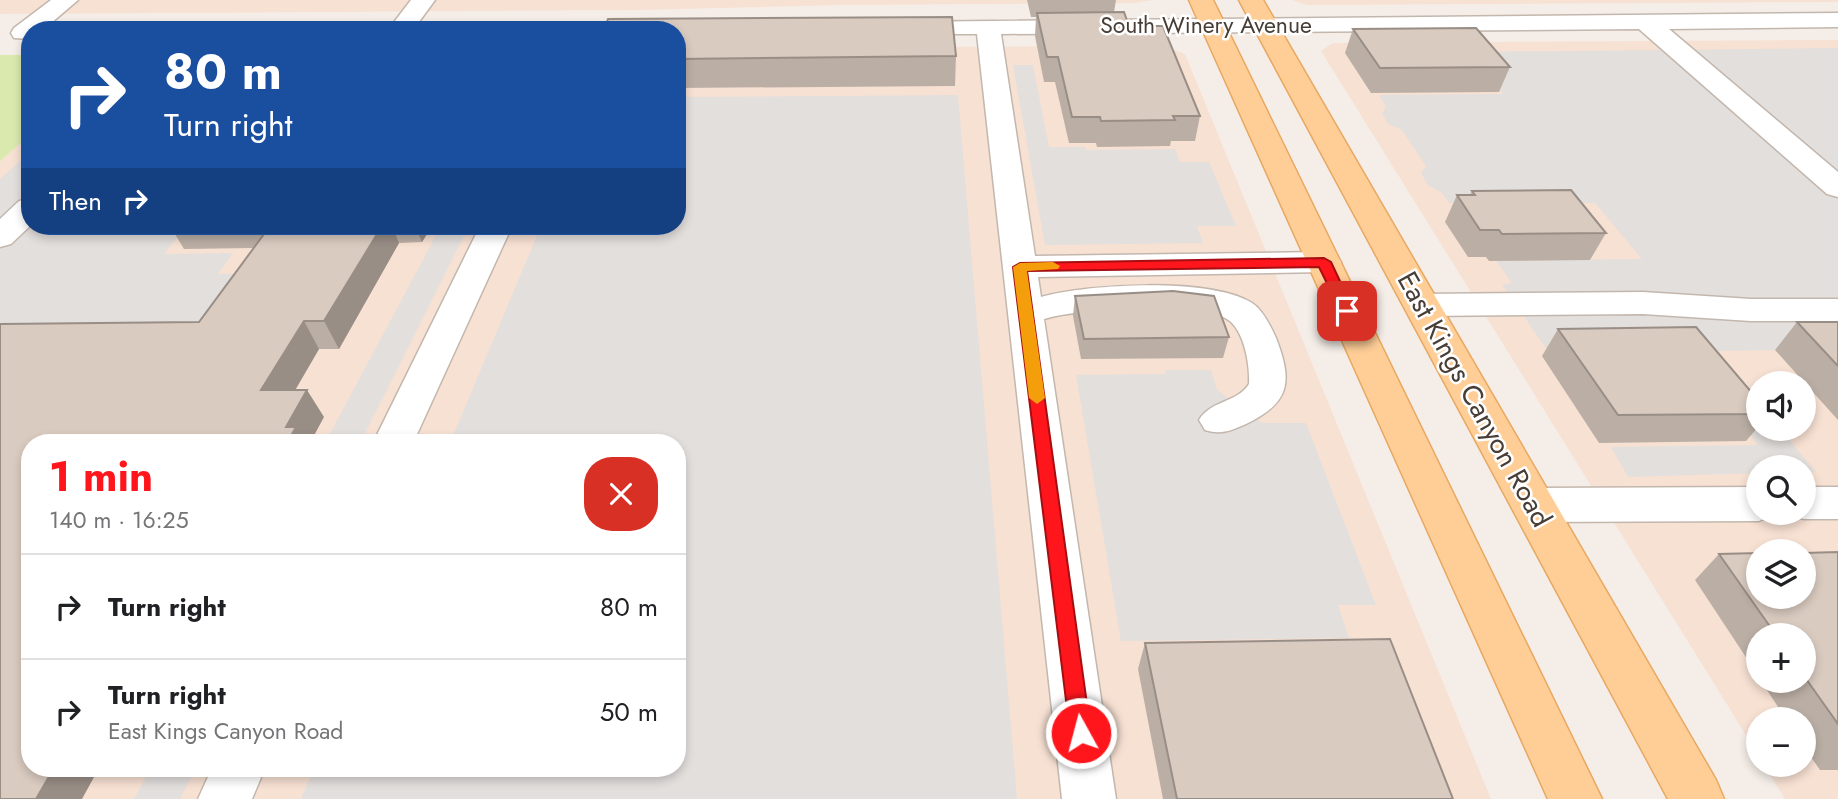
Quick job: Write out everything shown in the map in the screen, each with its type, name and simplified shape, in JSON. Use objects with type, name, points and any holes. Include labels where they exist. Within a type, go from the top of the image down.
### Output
[{"type":"main road","points":[[1207,12],[1575,799]]},
{"type":"main road","name":"East Kings Canyon Road","points":[[1259,12],[1697,799]]},
{"type":"street","points":[[35,21],[66,0]]},
{"type":"street","points":[[408,21],[423,0]]},
{"type":"street","points":[[1518,0],[1540,22]]},
{"type":"street","points":[[1780,0],[1810,21]]},
{"type":"street","name":"South Winery Avenue","points":[[872,27],[939,16],[988,27],[1207,12],[1540,22],[1838,20]]},
{"type":"street","points":[[1645,21],[1838,188]]},
{"type":"street","points":[[988,27],[1089,799]]},
{"type":"street","points":[[0,237],[21,217]]},
{"type":"street","points":[[397,434],[492,235]]},
{"type":"street","points":[[1020,267],[1324,262]]},
{"type":"street","points":[[1025,312],[1085,299],[1196,299],[1226,304],[1239,311],[1254,326],[1271,377],[1269,389],[1260,399],[1219,420]]},
{"type":"street","points":[[1423,305],[1643,303],[1751,310],[1838,310]]},
{"type":"street","points":[[1534,505],[1746,503]]},
{"type":"street","points":[[1816,503],[1838,503]]},
{"type":"street","points":[[225,799],[235,777]]},
{"type":"shaded area","points":[[0,0],[1153,0],[1133,3],[841,5],[641,10],[0,14]]},
{"type":"shaded area","points":[[1292,0],[1838,0],[1838,2],[1307,5]]},
{"type":"shaded area","points":[[1838,40],[1838,799],[1785,799],[1771,777],[1816,777],[1816,707],[1746,707],[1746,735],[1321,51],[1333,43]]},
{"type":"shaded area","points":[[1164,46],[1185,54],[1491,799],[0,799],[0,161],[21,143],[21,235],[686,235],[686,48]]},
{"type":"shaded area","points":[[1838,48],[1838,349],[1715,351],[1746,388],[1746,430],[1680,349],[1548,351],[1502,285],[1512,283],[1496,261],[1642,259],[1595,203],[1449,203],[1442,193],[1428,185],[1421,173],[1426,166],[1402,130],[1388,124],[1382,113],[1386,107],[1379,95],[1503,94],[1468,52]]},
{"type":"shaded area","points":[[1013,65],[1033,65],[1049,147],[1085,147],[1086,150],[1175,149],[1180,162],[1209,162],[1236,226],[1197,226],[1203,243],[1045,245]]},
{"type":"shaded area","points":[[958,95],[1017,799],[301,799],[310,777],[686,777],[686,434],[454,434],[537,235],[686,235],[686,97]]},
{"type":"shaded area","points":[[21,160],[21,235],[180,235],[164,254],[233,253],[218,274],[262,274],[228,323],[0,342],[0,179]]},
{"type":"shaded area","points":[[436,235],[464,235],[365,434],[330,434]]},
{"type":"shaded area","points":[[1165,370],[1211,370],[1217,390],[1263,423],[1306,423],[1376,605],[1338,605],[1349,638],[1121,641],[1076,375],[1166,374]]},
{"type":"shaded area","points":[[1755,441],[1790,441],[1802,455],[1746,455],[1746,473],[1628,477],[1611,447],[1758,445]]},
{"type":"shaded area","points":[[146,777],[191,777],[180,799],[134,799]]},
{"type":"green space","points":[[0,55],[21,55],[21,143],[0,161]]},
{"type":"building","points":[[1124,12],[1129,26],[1163,26],[1200,116],[1173,116],[1175,120],[1101,121],[1100,117],[1072,117],[1058,57],[1047,57],[1037,13]]},
{"type":"building","points":[[952,17],[956,56],[686,59],[686,21],[607,21]]},
{"type":"building","points":[[1476,28],[1510,67],[1380,68],[1353,29]]},
{"type":"building","points":[[1571,190],[1606,233],[1502,234],[1499,230],[1480,230],[1457,195],[1475,195],[1472,191]]},
{"type":"building","points":[[263,235],[377,235],[324,321],[304,321],[261,390],[307,390],[286,427],[296,427],[292,434],[21,434],[21,777],[49,777],[36,799],[0,799],[0,324],[199,322]]},
{"type":"building","points":[[1173,291],[1214,296],[1229,337],[1084,339],[1075,296]]},
{"type":"building","points":[[1797,322],[1838,322],[1838,366]]},
{"type":"building","points":[[1696,327],[1746,386],[1746,414],[1618,415],[1558,329]]},
{"type":"building","points":[[1838,552],[1838,724],[1816,693],[1816,623],[1768,623],[1758,609],[1816,609],[1816,553]]},
{"type":"building","points":[[1746,553],[1746,592],[1719,554]]},
{"type":"building","points":[[1390,639],[1453,799],[1177,799],[1145,643]]},
{"type":"slow traffic","points":[[1037,398],[1020,267],[1053,266]]},
{"type":"route","points":[[1081,733],[1020,267],[1324,262],[1347,311]]}]
